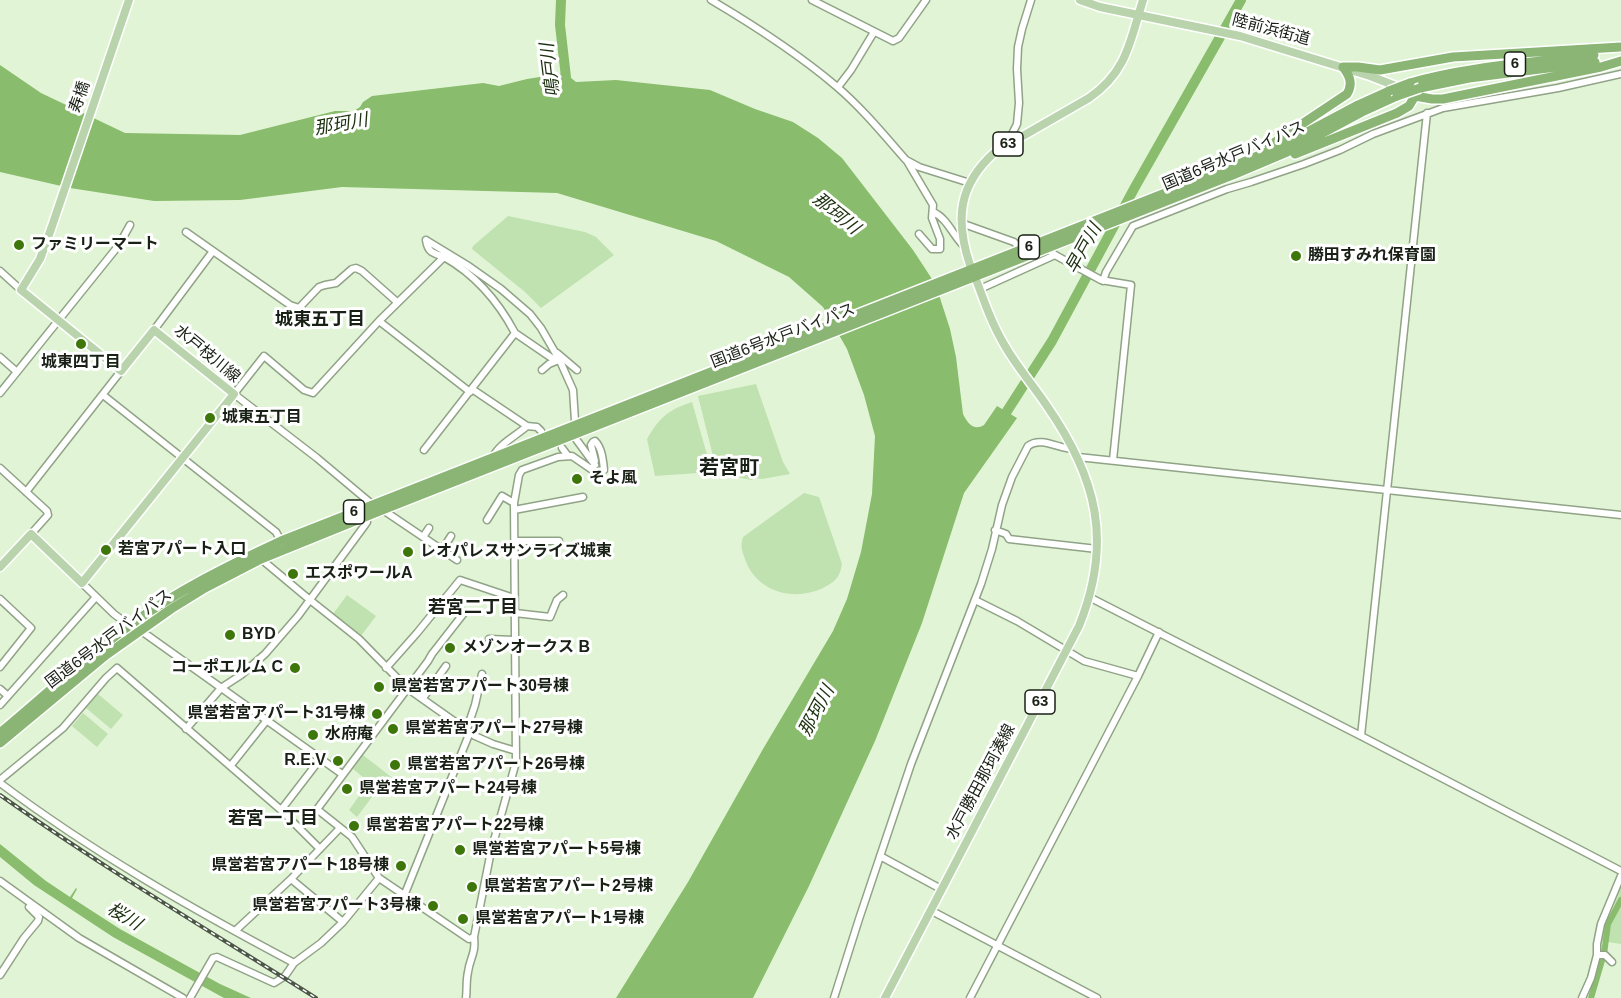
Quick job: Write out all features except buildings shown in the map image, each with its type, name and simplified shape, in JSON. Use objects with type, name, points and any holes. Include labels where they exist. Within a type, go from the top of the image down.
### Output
[{"type":"highway","points":[[1343,67],[1380,70],[1453,57],[1621,48]]},
{"type":"highway","name":"国道6号水戸バイパス","points":[[960,279],[1051,252],[1093,231],[1287,152],[1362,112],[1410,83],[1461,71],[1574,57],[1621,48]]},
{"type":"highway","points":[[1235,174],[1288,157],[1397,112],[1408,106],[1417,92],[1443,104],[1621,60]]},
{"type":"highway","name":"国道6号水戸バイパス","points":[[0,733],[130,625],[200,581],[281,541],[378,509],[960,279],[1022,250],[1281,146],[1358,105],[1393,93],[1417,92],[1462,79],[1621,60]]},
{"type":"highway","points":[[1239,164],[1347,94],[1351,84],[1343,67]]},
{"type":"highway","name":"国道6号水戸バイパス","points":[[0,743],[106,655],[189,598],[261,559],[365,517],[493,457],[574,430]]},
{"type":"main road","name":"寿橋","points":[[21,290],[40,258],[129,0]]},
{"type":"main road","name":"陸前浜街道","points":[[1080,0],[1100,7],[1237,35],[1417,92]]},
{"type":"main road","name":"63","points":[[970,265],[963,244],[961,224],[962,209],[970,183],[975,175],[995,152],[1089,98],[1112,79],[1125,57],[1143,0]]},
{"type":"main road","name":"水戸勝田那珂湊線","points":[[885,998],[1079,626],[1095,574],[1098,549],[1096,519],[1089,485],[1059,423],[999,336],[979,286]]},
{"type":"main road","points":[[21,290],[121,371]]},
{"type":"main road","name":"水戸枝川線","points":[[82,583],[234,394],[154,330],[121,371]]},
{"type":"main road","points":[[0,567],[31,534],[82,583]]},
{"type":"street","points":[[711,0],[783,44],[838,87],[906,160],[933,204],[932,218],[940,239],[940,249],[932,249],[919,234]]},
{"type":"street","points":[[812,0],[888,39],[896,40],[926,0]]},
{"type":"street","points":[[1012,142],[1019,103],[1018,47],[1031,0]]},
{"type":"street","points":[[838,87],[874,32]]},
{"type":"street","points":[[1102,281],[1133,226],[1227,189],[1340,150],[1443,104],[1558,88],[1621,74]]},
{"type":"street","points":[[1408,106],[1414,118]]},
{"type":"street","points":[[1361,736],[1427,113]]},
{"type":"street","points":[[906,160],[919,167],[970,183]]},
{"type":"street","points":[[933,212],[947,223],[963,244]]},
{"type":"street","points":[[961,224],[1014,242],[1022,250]]},
{"type":"street","points":[[0,393],[119,245],[130,225]]},
{"type":"street","points":[[186,232],[290,305],[299,308],[318,288],[336,283],[356,268],[398,303]]},
{"type":"street","points":[[558,361],[515,333],[481,283],[456,264],[431,252],[426,240],[467,265],[518,302],[541,328],[555,351],[573,390],[574,430],[596,465]]},
{"type":"street","points":[[154,330],[213,251]]},
{"type":"street","points":[[979,286],[1051,252],[1102,281],[1131,285],[1113,460]]},
{"type":"street","points":[[444,257],[379,321],[313,393],[304,390],[264,356],[234,394],[378,509],[457,560]]},
{"type":"street","points":[[0,271],[21,290]]},
{"type":"street","points":[[379,321],[471,391],[527,426],[541,430]]},
{"type":"street","points":[[424,450],[515,333]]},
{"type":"street","points":[[555,351],[577,370]]},
{"type":"street","points":[[0,357],[17,372]]},
{"type":"street","points":[[542,370],[558,361]]},
{"type":"street","points":[[26,492],[121,371]]},
{"type":"street","points":[[103,395],[276,532],[281,541]]},
{"type":"street","points":[[493,457],[499,447],[527,426]]},
{"type":"street","points":[[596,465],[591,445],[595,441],[602,455],[604,470]]},
{"type":"street","points":[[834,998],[911,764],[975,600],[992,549],[1002,505],[1012,477],[1028,446],[1035,442],[1113,460],[1621,515]]},
{"type":"street","points":[[562,448],[568,456]]},
{"type":"street","points":[[466,998],[468,973],[474,954],[474,937],[490,851],[516,762],[514,503],[519,476],[522,470],[558,457],[572,456],[591,469],[596,465]]},
{"type":"street","points":[[0,468],[47,511],[48,515],[31,534]]},
{"type":"street","points":[[488,520],[502,496],[514,503]]},
{"type":"street","points":[[514,510],[583,497]]},
{"type":"street","points":[[186,729],[221,688],[241,675],[265,654],[298,616],[365,525],[365,517]]},
{"type":"street","points":[[423,537],[429,528]]},
{"type":"street","points":[[995,530],[1006,534],[1009,539],[1098,549]]},
{"type":"street","points":[[442,550],[451,536]]},
{"type":"street","points":[[514,541],[559,541]]},
{"type":"street","points":[[261,559],[359,639],[407,688],[493,744],[516,751]]},
{"type":"street","points":[[386,668],[460,580],[514,598]]},
{"type":"street","points":[[82,583],[114,614],[342,774]]},
{"type":"street","points":[[515,613],[550,616],[557,600],[563,595]]},
{"type":"street","points":[[0,705],[96,597]]},
{"type":"street","points":[[446,597],[464,613],[342,774],[318,810],[352,837],[379,878],[469,939],[474,937]]},
{"type":"street","points":[[1089,597],[1621,871]]},
{"type":"street","points":[[0,599],[31,628],[0,667]]},
{"type":"street","points":[[975,600],[1017,621],[1084,661],[1138,676]]},
{"type":"street","points":[[970,998],[1159,632]]},
{"type":"street","points":[[489,639],[514,640]]},
{"type":"street","points":[[423,698],[446,666]]},
{"type":"street","points":[[294,963],[196,910],[96,850],[0,781],[63,728],[117,668],[281,810],[320,849]]},
{"type":"street","points":[[404,897],[469,730],[482,674]]},
{"type":"street","points":[[0,689],[8,696]]},
{"type":"street","points":[[232,764],[267,720]]},
{"type":"street","points":[[281,810],[321,758]]},
{"type":"street","points":[[235,931],[291,879],[340,828]]},
{"type":"street","points":[[880,856],[941,889]]},
{"type":"street","points":[[1582,998],[1591,978],[1597,955],[1601,924],[1621,876]]},
{"type":"street","points":[[190,998],[210,962],[217,957],[274,983],[285,976],[294,963],[321,943],[343,922],[379,878]]},
{"type":"street","points":[[291,879],[343,922]]},
{"type":"street","points":[[0,881],[79,938],[183,998]]},
{"type":"street","points":[[0,975],[38,921],[39,917],[24,899]]},
{"type":"street","points":[[930,910],[1097,998]]},
{"type":"street","points":[[1597,955],[1605,955],[1612,962]]},
{"type":"shaded area","points":[[508,216],[585,232],[596,237],[614,255],[541,308],[472,249]]},
{"type":"shaded area","points":[[756,384],[783,462],[790,474],[752,480],[724,475],[717,472],[698,396]]},
{"type":"shaded area","points":[[692,402],[712,472],[655,476],[647,439],[665,415]]},
{"type":"shaded area","points":[[804,493],[819,497],[842,564],[838,576],[827,586],[812,592],[788,594],[767,586],[758,579],[750,570],[745,559],[742,543],[743,537]]},
{"type":"shaded area","points":[[347,595],[376,616],[361,636],[333,614]]},
{"type":"shaded area","points":[[98,694],[123,715],[111,729],[86,708]]},
{"type":"shaded area","points":[[83,713],[108,734],[97,747],[72,726]]},
{"type":"shaded area","points":[[363,755],[399,783],[389,797],[378,789],[357,817],[349,810],[369,782],[353,769]]},
{"type":"shaded area","points":[[1621,887],[1621,944],[1601,941]]},
{"type":"water","name":"那珂川","points":[[0,65],[41,93],[125,133],[240,135],[335,111],[354,111],[372,96],[483,83],[499,86],[565,73],[576,82],[616,80],[710,90],[793,122],[818,138],[842,158],[913,250],[932,279],[950,329],[963,414],[967,421],[974,427],[984,425],[997,406],[1017,418],[964,493],[922,623],[875,741],[809,886],[753,998],[616,998],[688,882],[833,631],[847,599],[861,552],[872,494],[875,436],[864,395],[847,349],[823,307],[789,277],[716,241],[557,193],[342,187],[240,200],[154,201],[70,188],[0,172]]},
{"type":"water","points":[[0,844],[70,897],[76,888],[72,898],[120,929],[220,984],[251,998],[224,998],[113,937],[34,885],[0,857]]},
{"type":"waterway","name":"鳴戸川","points":[[561,0],[560,25],[567,86]]},
{"type":"waterway","name":"早戸川","points":[[1000,422],[1052,341],[1135,187],[1241,0]]},
{"type":"waterway","points":[[1604,954],[1608,924],[1621,900]]},
{"type":"waterway","points":[[1591,998],[1603,957]]},
{"type":"railway","points":[[0,795],[117,873],[316,998]]},
{"type":"place","name":"ファミリーマート","points":[[19,245]]},
{"type":"place","name":"勝田すみれ保育園","points":[[1296,256]]},
{"type":"place","name":"城東四丁目","points":[[81,344]]},
{"type":"place","name":"城東五丁目","points":[[210,418]]},
{"type":"place","name":"そよ風","points":[[577,479]]},
{"type":"place","name":"若宮アパート入口","points":[[106,550]]},
{"type":"place","name":"レオパレスサンライズ城東","points":[[408,552]]},
{"type":"place","name":"エスポワールA","points":[[293,574]]},
{"type":"place","name":"BYD","points":[[230,635]]},
{"type":"place","name":"メゾンオークス B","points":[[450,648]]},
{"type":"place","name":"コーポエルム C","points":[[295,668]]},
{"type":"place","name":"県営若宮アパート30号棟","points":[[379,687]]},
{"type":"place","name":"県営若宮アパート31号棟","points":[[377,714]]},
{"type":"place","name":"県営若宮アパート27号棟","points":[[393,729]]},
{"type":"place","name":"水府庵","points":[[313,735]]},
{"type":"place","name":"R.E.V","points":[[338,761]]},
{"type":"place","name":"県営若宮アパート26号棟","points":[[395,765]]},
{"type":"place","name":"県営若宮アパート24号棟","points":[[347,789]]},
{"type":"place","name":"県営若宮アパート22号棟","points":[[354,826]]},
{"type":"place","name":"県営若宮アパート5号棟","points":[[460,850]]},
{"type":"place","name":"県営若宮アパート18号棟","points":[[401,866]]},
{"type":"place","name":"県営若宮アパート2号棟","points":[[472,887]]},
{"type":"place","name":"県営若宮アパート3号棟","points":[[433,906]]},
{"type":"place","name":"県営若宮アパート1号棟","points":[[463,919]]},
{"type":"district","name":"城東五丁目","points":[[320,320]]},
{"type":"district","name":"若宮町","points":[[729,468]]},
{"type":"district","name":"若宮二丁目","points":[[473,608]]},
{"type":"district","name":"若宮一丁目","points":[[273,819]]},
{"type":"water label","name":"桜川","points":[[124,917]]}]
